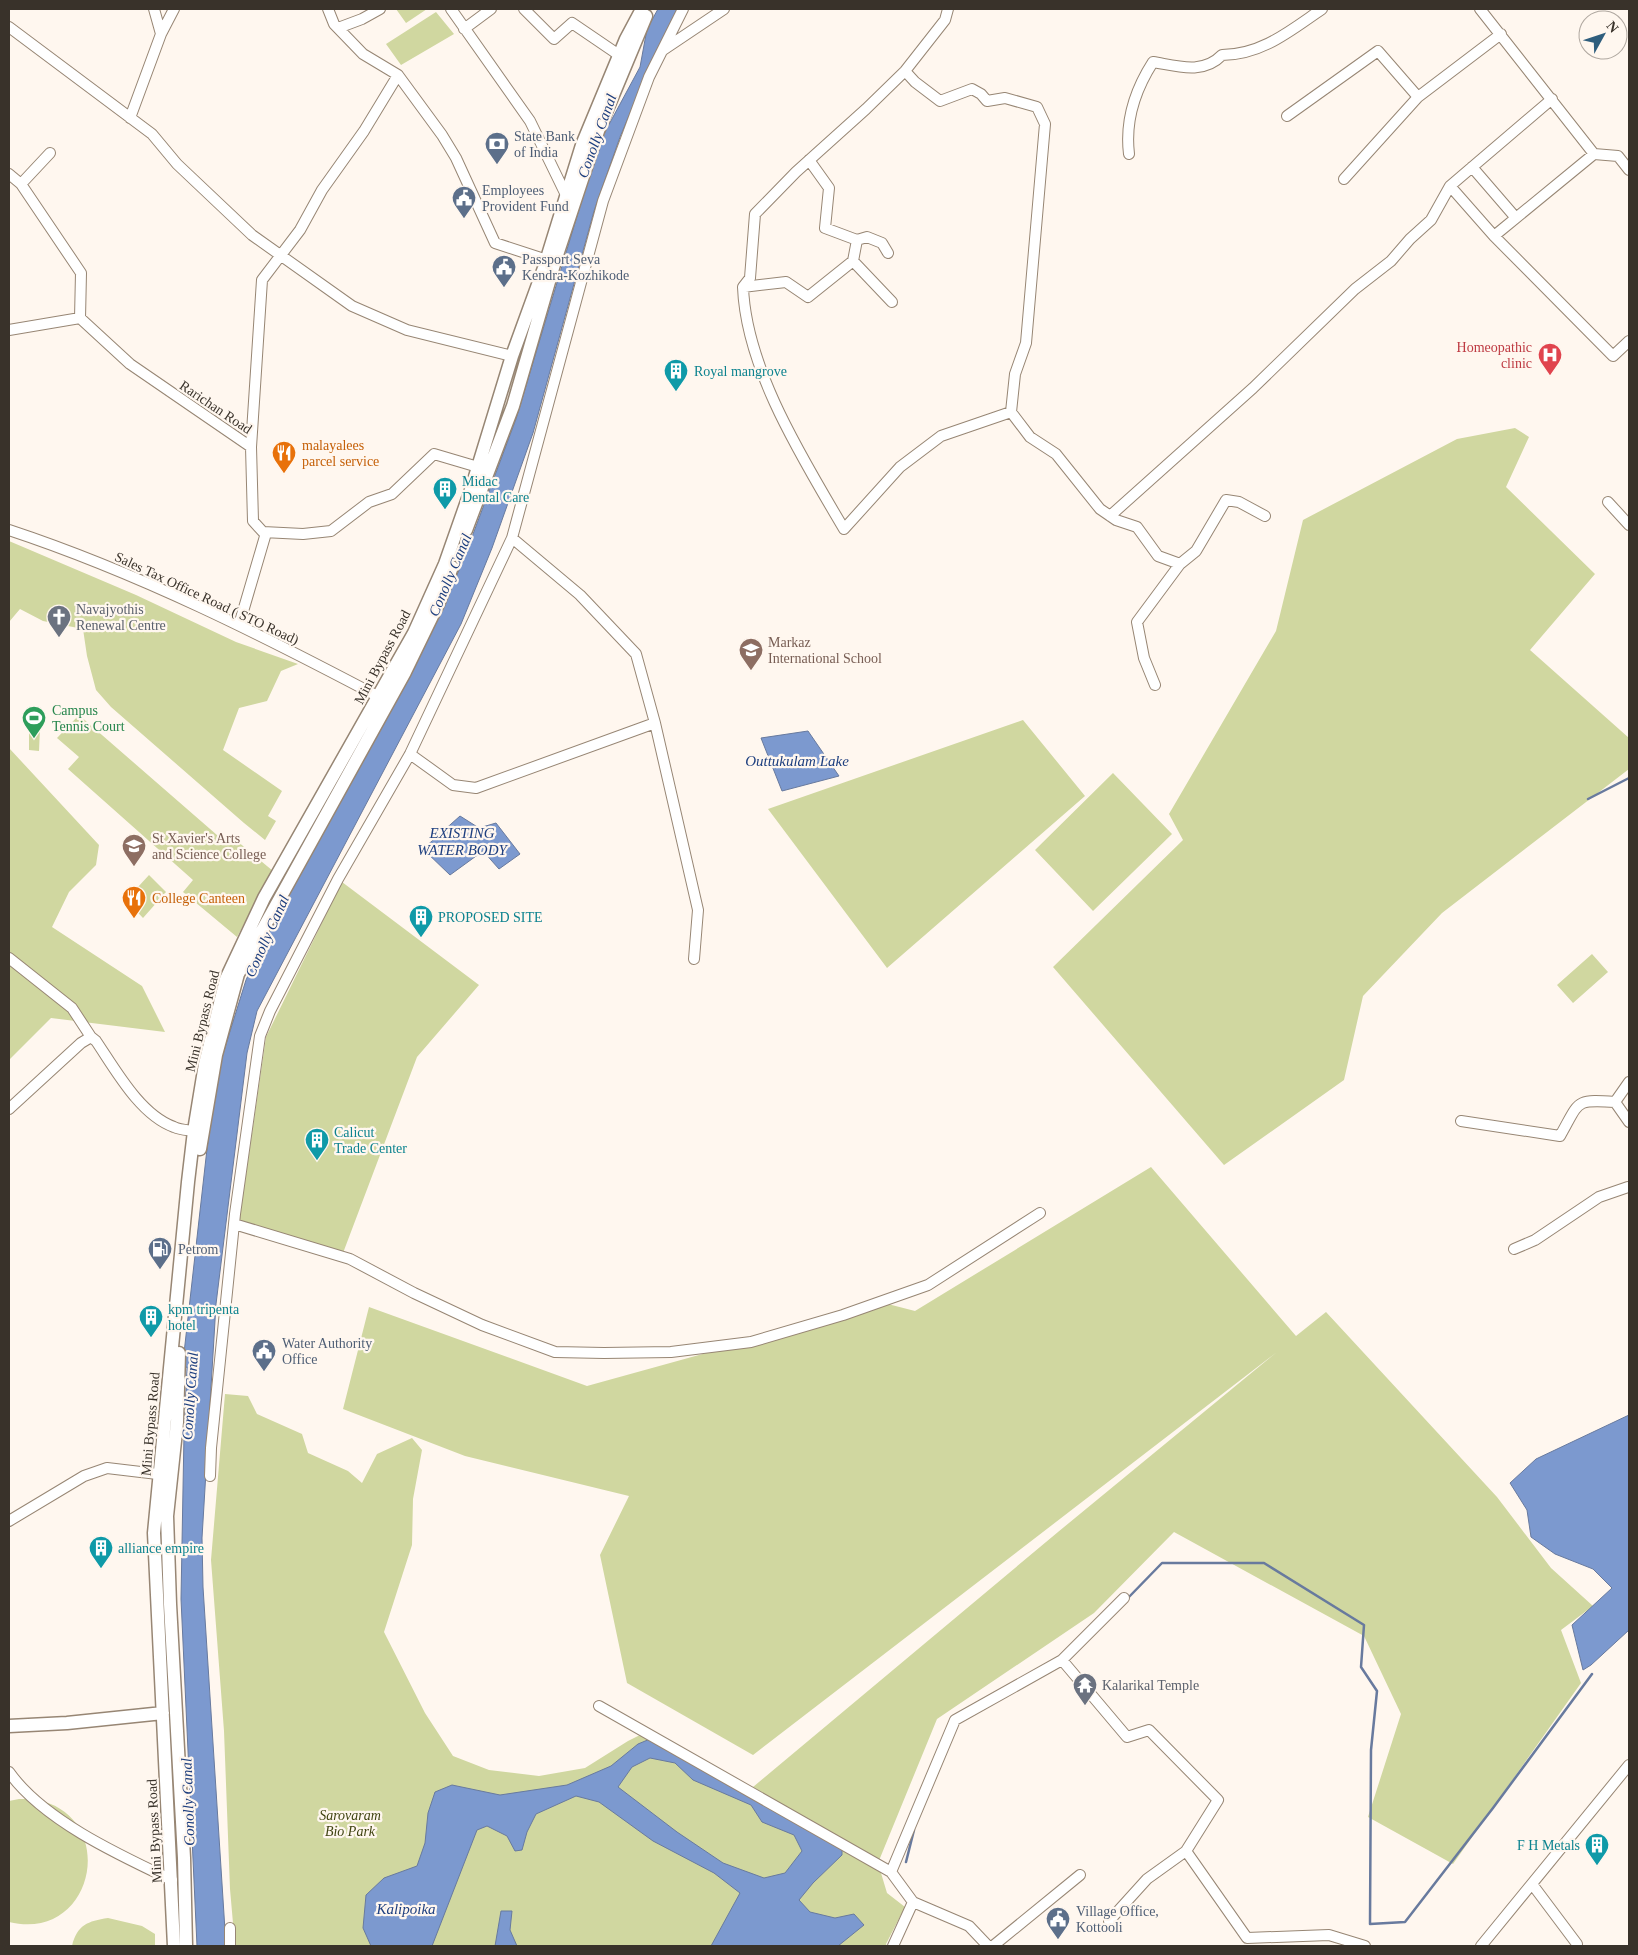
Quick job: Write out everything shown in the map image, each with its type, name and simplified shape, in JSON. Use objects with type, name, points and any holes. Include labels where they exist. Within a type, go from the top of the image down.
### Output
[{"type":"main road","name":"Mini Bypass Road","points":[[166,1475],[177,1422],[181,1314],[188,1225],[216,1055],[238,974],[383,699],[445,564],[478,467],[512,356],[546,260],[582,145],[619,55],[642,9]]},
{"type":"main road","name":"Mini Bypass Road","points":[[174,1946],[169,1713],[170,1604],[166,1475],[194,1131],[205,1064],[226,979],[264,898],[383,699],[405,672],[439,602],[513,406],[555,262],[598,131],[649,9]]},
{"type":"main road","name":"Mini Bypass Road","points":[[169,1713],[184,1858],[186,1946]]},
{"type":"main road","points":[[9,1726],[169,1713]]},
{"type":"street","points":[[154,9],[161,34]]},
{"type":"street","points":[[130,118],[161,34],[174,9]]},
{"type":"street","points":[[328,9],[334,24],[363,54],[398,75],[456,158],[495,243],[546,260]]},
{"type":"street","points":[[338,28],[362,19],[380,9]]},
{"type":"street","points":[[451,9],[530,121],[566,195]]},
{"type":"street","points":[[464,28],[491,9]]},
{"type":"street","points":[[524,9],[554,39],[572,23],[619,55]]},
{"type":"street","points":[[210,1476],[211,1448],[234,1224],[260,1036],[270,1011],[338,879],[410,754],[512,538],[603,201],[649,76],[682,9]]},
{"type":"street","points":[[662,51],[724,9]]},
{"type":"street","points":[[948,9],[945,20],[904,71],[809,160],[755,214],[750,278],[743,287],[744,308],[755,356],[810,470],[844,529],[900,467],[941,436],[1011,412]]},
{"type":"street","points":[[1129,154],[1127,140],[1130,115],[1138,90],[1153,62],[1177,67],[1201,66],[1214,63],[1222,55],[1242,54],[1253,51],[1274,41],[1322,9]]},
{"type":"street","points":[[1480,9],[1594,154]]},
{"type":"street","points":[[9,27],[152,134],[177,164],[252,236],[352,306],[407,330],[512,356]]},
{"type":"street","points":[[1344,179],[1418,97],[1501,34]]},
{"type":"street","points":[[1287,116],[1378,51],[1418,97]]},
{"type":"street","points":[[904,71],[940,101],[972,89],[981,94],[987,101],[1005,98],[1037,107],[1045,124],[1026,343],[1015,374],[1011,412],[1030,437],[1056,454],[1100,509],[1116,520],[1136,527],[1158,556],[1180,564]]},
{"type":"street","points":[[251,447],[262,280],[300,230],[322,190],[346,159],[398,75]]},
{"type":"street","points":[[1110,516],[1253,388],[1355,289],[1391,261],[1410,239],[1431,220],[1450,186],[1552,99]]},
{"type":"street","points":[[21,184],[50,153]]},
{"type":"street","points":[[1494,236],[1594,154],[1618,156],[1629,170]]},
{"type":"street","points":[[809,160],[829,188],[825,228],[857,240],[867,236],[882,243],[888,253]]},
{"type":"street","points":[[1472,166],[1516,218]]},
{"type":"street","points":[[9,174],[21,184],[81,273],[80,318],[9,330]]},
{"type":"street","points":[[1450,186],[1494,236],[1613,356],[1629,341]]},
{"type":"street","points":[[743,287],[786,282],[808,297],[853,261],[857,240]]},
{"type":"street","points":[[853,261],[892,302]]},
{"type":"street","name":"Rarichan Road","points":[[80,318],[130,364],[251,447],[253,521],[258,528],[266,533]]},
{"type":"street","points":[[239,625],[266,533],[303,534],[331,531],[369,502],[392,494],[434,454],[478,467]]},
{"type":"street","points":[[1155,685],[1144,658],[1137,622],[1180,564],[1196,551],[1226,500],[1239,502],[1265,516]]},
{"type":"street","points":[[1608,502],[1629,525]]},
{"type":"street","name":"Sales Tax Office Road ( STO Road)","points":[[9,530],[107,566],[183,598],[383,699]]},
{"type":"street","points":[[512,538],[580,595],[636,654],[655,724],[698,910],[694,959]]},
{"type":"street","points":[[410,754],[453,785],[476,788],[655,724]]},
{"type":"street","points":[[9,958],[72,1008],[138,1101],[152,1116],[174,1127],[194,1131]]},
{"type":"street","points":[[9,1109],[91,1037]]},
{"type":"street","points":[[1616,1102],[1629,1082]]},
{"type":"street","points":[[1461,1121],[1560,1136],[1576,1106],[1583,1101],[1616,1102]]},
{"type":"street","points":[[1616,1102],[1629,1122]]},
{"type":"street","points":[[1514,1249],[1535,1240],[1599,1197],[1629,1187]]},
{"type":"street","points":[[234,1224],[350,1259],[414,1293],[482,1325],[554,1352],[614,1353],[671,1352],[750,1342],[843,1315],[928,1285],[1040,1213]]},
{"type":"street","points":[[9,1521],[84,1476],[108,1468],[166,1475]]},
{"type":"street","points":[[891,1872],[954,1720],[1062,1660],[1124,1598]]},
{"type":"street","points":[[1062,1660],[1127,1737],[1149,1730],[1218,1800],[1186,1850],[1147,1879],[1109,1921]]},
{"type":"street","points":[[598,1706],[891,1872],[913,1902],[969,1926],[988,1946]]},
{"type":"street","points":[[1482,1946],[1629,1765]]},
{"type":"street","points":[[9,1772],[38,1802],[71,1827],[133,1862],[172,1880]]},
{"type":"street","points":[[1186,1850],[1247,1938],[1329,1935],[1365,1946]]},
{"type":"street","points":[[993,1946],[1080,1875]]},
{"type":"street","points":[[1532,1884],[1577,1944]]},
{"type":"street","points":[[893,1946],[913,1902]]},
{"type":"street","points":[[230,1928],[230,1946]]},
{"type":"green space","points":[[396,9],[427,9],[406,23]]},
{"type":"green space","points":[[436,12],[454,34],[401,65],[386,44]]},
{"type":"green space","points":[[1515,428],[1529,437],[1506,487],[1595,574],[1530,650],[1629,738],[1629,769],[1442,913],[1363,996],[1344,1080],[1224,1165],[1053,967],[1183,840],[1169,814],[1276,631],[1303,520],[1457,439]]},
{"type":"green space","points":[[9,541],[136,595],[236,642],[298,664],[281,671],[267,701],[239,708],[223,750],[282,791],[268,816],[276,821],[265,840],[111,707],[96,690],[87,656],[83,629],[43,621],[20,609],[9,622]]},
{"type":"green space","points":[[79,715],[225,842],[231,836],[273,871],[237,937],[183,892],[193,880],[68,769],[79,757],[57,738]]},
{"type":"green space","points":[[1023,720],[1085,796],[887,968],[768,809]]},
{"type":"green space","name":"Campus Tennis Court","points":[[29,726],[40,728],[39,751],[29,750]]},
{"type":"green space","points":[[9,748],[99,845],[96,865],[69,892],[52,927],[142,986],[165,1032],[51,1018],[9,1060]]},
{"type":"green space","points":[[1113,773],[1172,834],[1093,911],[1035,850]]},
{"type":"green space","points":[[149,875],[166,892],[143,918],[126,900]]},
{"type":"green space","points":[[342,882],[479,985],[417,1057],[343,1253],[239,1223],[266,1037]]},
{"type":"green space","points":[[1592,954],[1608,972],[1573,1003],[1557,985]]},
{"type":"green space","name":"Sarovaram Bio Park","points":[[1151,1167],[1296,1336],[1326,1312],[1497,1497],[1551,1568],[1593,1606],[1561,1630],[1581,1683],[1453,1864],[1368,1817],[1401,1714],[1364,1636],[1174,1532],[1094,1613],[937,1719],[878,1863],[887,1893],[905,1907],[886,1944],[887,1946],[235,1946],[230,1889],[224,1731],[211,1560],[225,1394],[248,1396],[257,1414],[302,1434],[308,1453],[348,1471],[362,1483],[377,1454],[412,1438],[422,1450],[413,1499],[412,1545],[384,1632],[425,1713],[453,1756],[489,1770],[539,1776],[585,1768],[646,1732],[861,1852],[753,1787],[1277,1352],[753,1755],[627,1683],[600,1555],[629,1496],[465,1456],[343,1409],[369,1307],[587,1386],[822,1321],[880,1302],[915,1311]]},
{"type":"green space","points":[[19,1799],[38,1800],[64,1811],[80,1830],[87,1852],[86,1876],[77,1897],[61,1914],[38,1924],[9,1922],[9,1801]]},
{"type":"green space","points":[[108,1918],[142,1926],[155,1934],[155,1946],[72,1946],[77,1933],[84,1925]]},
{"type":"water","name":"Conolly Canal","points":[[658,9],[679,9],[652,61],[620,137],[594,211],[533,433],[492,548],[461,624],[257,1011],[247,1053],[216,1304],[202,1538],[203,1587],[226,1946],[197,1946],[181,1599],[187,1368],[183,1362],[208,1140],[222,1057],[246,980],[262,945],[436,623],[463,561],[516,419],[599,143],[640,67],[647,29]]},
{"type":"water","name":"Outtukulam Lake","points":[[808,731],[839,776],[782,791],[761,738]]},
{"type":"water","name":"EXISTING WATER BODY","points":[[460,816],[479,828],[496,823],[520,854],[499,869],[483,851],[450,875],[423,849]]},
{"type":"water","points":[[1629,1415],[1629,1630],[1583,1670],[1572,1625],[1612,1588],[1593,1569],[1555,1554],[1531,1537],[1527,1510],[1510,1483],[1536,1459]]},
{"type":"water","name":"Kalipoika","points":[[650,1739],[842,1848],[842,1855],[813,1883],[799,1900],[810,1912],[835,1918],[854,1914],[864,1925],[838,1946],[711,1946],[740,1893],[714,1873],[653,1841],[599,1802],[576,1796],[536,1814],[527,1832],[522,1850],[515,1851],[507,1836],[487,1826],[477,1830],[432,1946],[371,1946],[363,1928],[366,1895],[384,1878],[417,1866],[425,1843],[428,1813],[435,1792],[452,1785],[500,1795],[567,1785],[611,1766],[638,1744]],"holes":[[[650,1758],[675,1763],[693,1780],[751,1805],[762,1822],[794,1835],[802,1851],[785,1873],[764,1878],[723,1863],[677,1832],[618,1787],[632,1767]]]},
{"type":"water","points":[[501,1911],[512,1911],[510,1930],[517,1946],[495,1946]]},
{"type":"waterway","points":[[1588,799],[1629,778]]},
{"type":"waterway","points":[[1127,1599],[1162,1563],[1264,1563],[1364,1625],[1361,1667],[1377,1691],[1371,1750],[1370,1924],[1405,1922],[1493,1808],[1592,1674]]},
{"type":"waterway","points":[[906,1862],[914,1830]]},
{"type":"place","name":"State Bank of India","points":[[497,165]]},
{"type":"place","name":"Employees Provident Fund","points":[[464,219]]},
{"type":"place","name":"Passport Seva Kendra-Kozhikode","points":[[504,288]]},
{"type":"place","name":"Homeopathic clinic","points":[[1550,376]]},
{"type":"place","name":"Royal mangrove","points":[[676,392]]},
{"type":"place","name":"malayalees parcel service","points":[[284,474]]},
{"type":"place","name":"Midac Dental Care","points":[[445,510]]},
{"type":"place","name":"Navajyothis Renewal Centre","points":[[59,638]]},
{"type":"place","name":"Markaz International School","points":[[751,671]]},
{"type":"place","name":"Campus Tennis Court","points":[[34,739]]},
{"type":"place","name":"St Xavier's Arts and Science College","points":[[134,867]]},
{"type":"place","name":"College Canteen","points":[[134,919]]},
{"type":"place","name":"PROPOSED SITE","points":[[421,938]]},
{"type":"place","name":"Calicut Trade Center","points":[[317,1161]]},
{"type":"place","name":"Petrom","points":[[160,1270]]},
{"type":"place","name":"kpm tripenta hotel","points":[[151,1338]]},
{"type":"place","name":"Water Authority Office","points":[[264,1372]]},
{"type":"place","name":"alliance empire","points":[[101,1569]]},
{"type":"place","name":"Kalarikal Temple","points":[[1085,1706]]},
{"type":"place","name":"F H Metals","points":[[1597,1866]]},
{"type":"place","name":"Village Office, Kottooli","points":[[1058,1940]]}]
